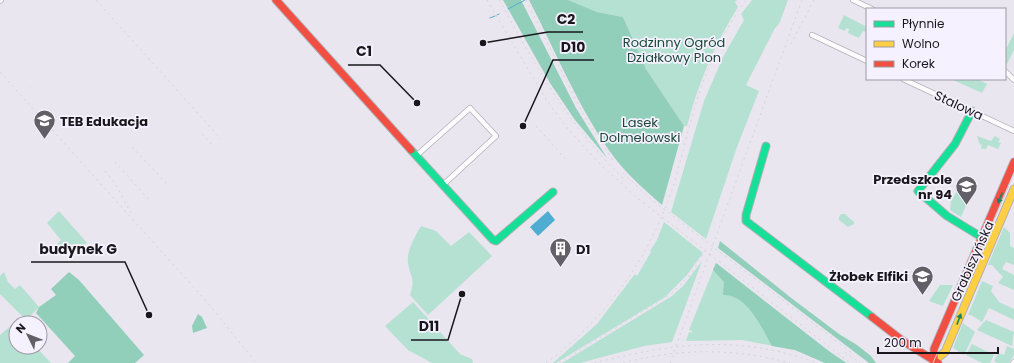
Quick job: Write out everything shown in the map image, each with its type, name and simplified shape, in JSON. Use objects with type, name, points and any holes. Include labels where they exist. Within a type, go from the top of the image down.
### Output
[{"type":"street","points":[[276,0],[490,238],[496,241],[553,192]]},
{"type":"street","points":[[853,0],[870,8]]},
{"type":"street","points":[[812,35],[866,61]]},
{"type":"street","points":[[1006,72],[1014,80]]},
{"type":"street","name":"Stalowa","points":[[912,81],[1014,131]]},
{"type":"street","points":[[416,156],[470,108],[484,122],[496,136],[443,185]]},
{"type":"street","points":[[972,111],[956,144],[918,191],[947,216],[983,238]]},
{"type":"street","points":[[766,146],[746,216],[746,221],[903,341],[935,362]]},
{"type":"street","name":"Grabiszyńska","points":[[935,362],[934,349],[983,238],[1014,162]]},
{"type":"street","name":"Grabiszyńska","points":[[935,362],[945,352],[1014,189]]},
{"type":"green space","points":[[503,0],[521,0],[576,108],[607,158],[575,120],[550,83]]},
{"type":"green space","name":"Lasek Dolmelowski","points":[[529,0],[568,0],[597,12],[623,17],[646,69],[684,126],[662,205],[622,167],[599,135],[577,98]]},
{"type":"green space","name":"Rodzinny Ogród Działkowy Plon","points":[[568,0],[737,0],[735,2],[738,7],[708,64],[696,94],[687,126],[684,126],[646,69],[623,17],[597,12]]},
{"type":"green space","name":"Rodzinny Ogród Działkowy Plon","points":[[752,0],[788,0],[779,24],[775,28],[746,85],[759,91],[737,147],[706,239],[671,212],[704,101],[723,57],[744,20],[741,14]]},
{"type":"green space","points":[[844,15],[866,26],[866,32],[863,31],[859,38],[848,33],[849,29],[846,28],[845,31],[838,28]]},
{"type":"green space","points":[[1014,33],[1014,50],[1007,64],[1006,49]]},
{"type":"green space","points":[[953,80],[979,80],[987,84],[982,93]]},
{"type":"green space","points":[[977,136],[991,141],[995,136],[1000,139],[998,142],[1001,143],[998,149],[988,145],[986,149],[981,149],[982,144],[980,145]]},
{"type":"green space","points":[[961,184],[973,190],[961,217],[950,210],[951,201]]},
{"type":"green space","points":[[59,211],[87,243],[72,250],[57,244],[61,240],[47,223]]},
{"type":"green space","points":[[841,214],[845,214],[854,222],[854,224],[848,227],[839,220]]},
{"type":"green space","points":[[664,222],[703,253],[687,275],[665,297],[556,363],[553,363],[597,324],[635,274],[637,276],[657,240]]},
{"type":"green space","points":[[421,226],[436,231],[451,246],[469,232],[492,256],[428,315],[410,295],[413,281],[409,268],[408,254]]},
{"type":"green space","points":[[1004,227],[1010,233],[1010,246],[1014,248],[1014,265],[1006,262],[1002,269],[1014,275],[1014,290],[998,283],[1003,277],[992,265],[988,265]]},
{"type":"green space","points":[[720,241],[790,297],[839,334],[857,345],[871,356],[876,363],[869,363],[718,248]]},
{"type":"green space","points":[[702,261],[672,342],[644,346],[580,363],[562,363],[672,296],[684,285]]},
{"type":"green space","points":[[716,263],[830,352],[847,363],[825,363],[795,350],[742,340],[686,341],[689,332],[691,333],[692,331],[689,330]]},
{"type":"green space","points":[[716,263],[846,363],[825,363],[795,350],[772,346],[753,313],[739,300],[732,296],[723,295],[724,282],[713,270]]},
{"type":"green space","points":[[4,272],[8,282],[15,289],[20,285],[39,307],[31,315],[21,315],[0,294],[0,276]]},
{"type":"green space","points":[[69,272],[79,280],[144,355],[135,363],[68,363],[75,356],[48,326],[48,315],[38,315],[36,313],[39,307],[56,295],[51,289]]},
{"type":"green space","points":[[982,281],[993,286],[991,291],[999,302],[1014,309],[1014,320],[989,308],[982,322],[971,315],[968,315]]},
{"type":"green space","points":[[940,285],[953,285],[943,306],[929,301]]},
{"type":"green space","points":[[413,302],[460,354],[472,359],[473,363],[432,363],[408,350],[385,326]]},
{"type":"green space","points":[[198,314],[202,317],[207,328],[193,333],[192,326]]},
{"type":"green space","points":[[986,320],[1014,332],[1012,346],[977,330]]},
{"type":"green space","points":[[963,323],[975,332],[964,355],[953,348]]},
{"type":"green space","points":[[8,328],[8,355],[44,355],[51,363],[0,363],[0,335]]},
{"type":"green space","points":[[972,344],[994,355],[990,363],[982,363],[966,355]]},
{"type":"green space","points":[[1007,346],[1014,349],[1014,355],[1009,363],[997,363],[994,361],[998,353],[1004,355]]},
{"type":"water","points":[[548,211],[555,220],[538,236],[530,227]]},
{"type":"waterway","points":[[508,9],[525,0]]},
{"type":"waterway","points":[[490,18],[495,16]]},
{"type":"tram line","points":[[933,363],[1014,173]]},
{"type":"railway","points":[[96,0],[221,139]]},
{"type":"railway","points":[[487,0],[547,101],[567,128],[600,164],[636,197],[850,363]]},
{"type":"railway","points":[[499,0],[540,72],[570,117],[605,160],[625,180]]},
{"type":"railway","points":[[526,0],[584,116],[614,162]]},
{"type":"railway","points":[[546,363],[588,327],[606,307],[623,285],[652,238],[673,187],[706,73],[724,35],[746,0]]},
{"type":"railway","points":[[670,363],[802,0]]},
{"type":"railway","points":[[791,44],[814,0]]},
{"type":"railway","points":[[0,72],[208,303],[256,363]]},
{"type":"railway","points":[[536,126],[568,162]]},
{"type":"railway","points":[[202,134],[213,146]]},
{"type":"railway","points":[[132,147],[169,186]]},
{"type":"railway","points":[[115,162],[151,202]]},
{"type":"railway","points":[[105,171],[115,183],[131,213]]},
{"type":"railway","points":[[623,173],[652,200],[852,353]]},
{"type":"railway","points":[[559,363],[671,294],[692,273],[706,249]]},
{"type":"railway","points":[[594,363],[651,350],[706,345],[732,345],[760,348],[788,354],[817,363]]},
{"type":"railway","points":[[623,363],[644,358],[686,352],[727,352],[769,358],[790,363]]},
{"type":"railway","points":[[845,352],[860,363]]},
{"type":"traffic: fast","points":[[972,111],[955,144],[918,191],[947,216],[983,238]]},
{"type":"traffic: fast","points":[[766,146],[746,215],[746,221],[872,317]]},
{"type":"traffic: fast","points":[[411,150],[493,240],[496,241],[553,192]]},
{"type":"traffic: slow","points":[[934,361],[945,352],[1014,189]]},
{"type":"traffic: jam","points":[[276,0],[411,150]]},
{"type":"traffic: jam","points":[[934,363],[934,349],[1014,162]]},
{"type":"traffic: jam","points":[[872,317],[903,341],[938,363]]},
{"type":"place","name":"C2","points":[[483,43]]},
{"type":"place","name":"C1","points":[[417,103]]},
{"type":"place","name":"D10","points":[[523,126]]},
{"type":"place","name":"TEB Edukacja","points":[[45,140]]},
{"type":"place","name":"Przedszkole nr 94","points":[[967,206]]},
{"type":"place","name":"D1","points":[[561,268]]},
{"type":"place","name":"D11","points":[[462,294]]},
{"type":"place","name":"Żłobek Elfiki","points":[[923,296]]},
{"type":"place","name":"budynek G","points":[[149,315]]}]
